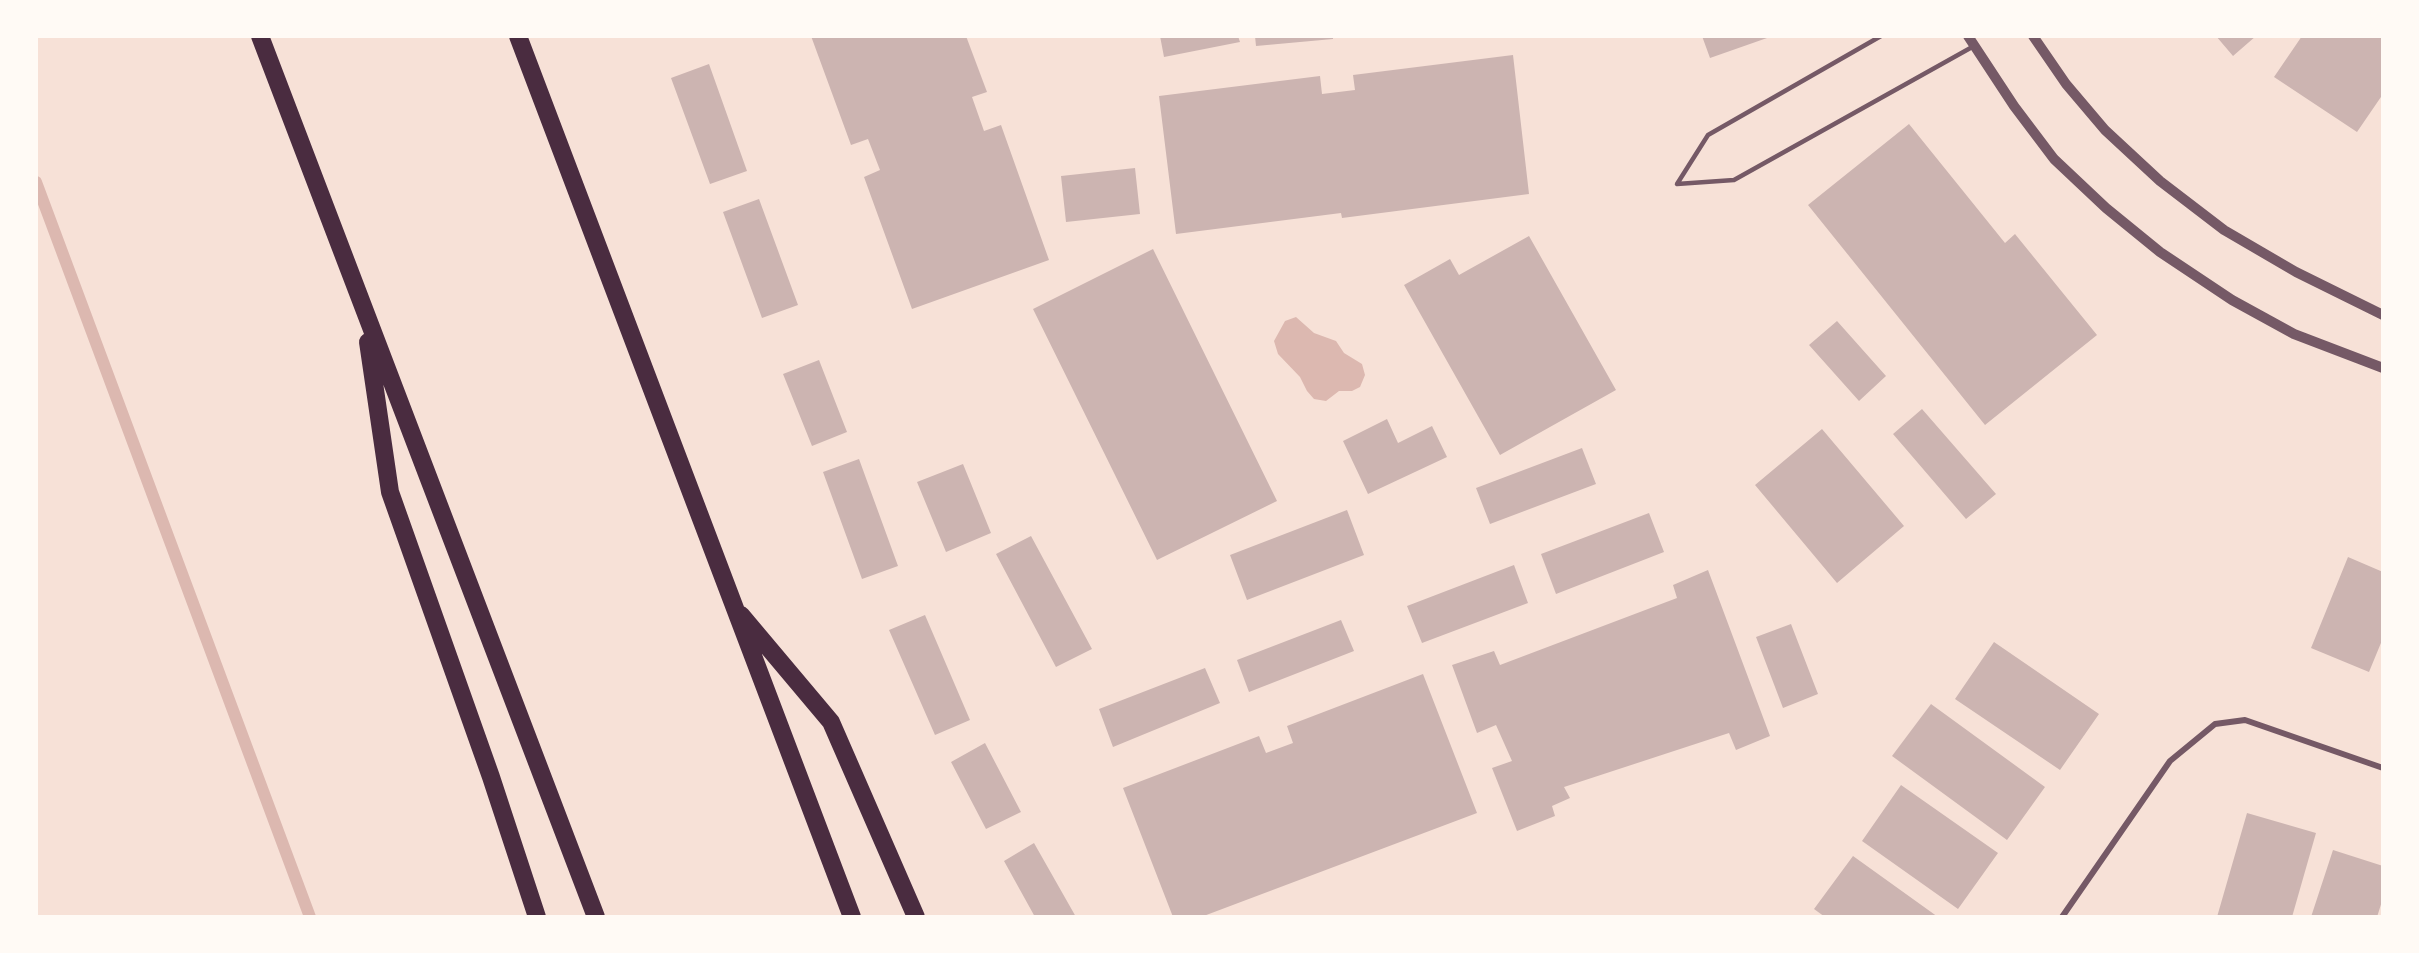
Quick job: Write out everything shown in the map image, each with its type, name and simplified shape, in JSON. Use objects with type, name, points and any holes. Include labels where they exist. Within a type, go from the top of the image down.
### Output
[{"type":"highway","points":[[260,36],[596,917]]},
{"type":"highway","points":[[518,36],[852,917]]},
{"type":"highway","points":[[364,311],[390,492],[491,777],[537,917]]},
{"type":"highway","points":[[732,603],[831,722],[916,917]]},
{"type":"street","points":[[1968,36],[2014,106],[2054,159],[2106,208],[2160,252],[2232,300],[2294,334],[2383,368]]},
{"type":"street","points":[[2032,36],[2066,84],[2105,130],[2160,181],[2224,230],[2296,272],[2383,315]]},
{"type":"street","points":[[2062,917],[2170,761],[2215,724],[2245,720],[2383,768]]},
{"type":"lane","points":[[1881,36],[1708,135],[1677,184],[1734,180],[1974,46]]},
{"type":"shaded area","points":[[1296,317],[1314,333],[1336,341],[1344,353],[1362,364],[1365,375],[1360,387],[1352,391],[1339,391],[1326,401],[1314,399],[1300,377],[1278,354],[1274,341],[1285,321]]},
{"type":"building","points":[[811,36],[966,36],[987,92],[972,97],[984,131],[1001,125],[1049,260],[912,309],[864,177],[880,170],[868,139],[851,145]]},
{"type":"building","points":[[1160,36],[1238,36],[1240,42],[1164,57]]},
{"type":"building","points":[[1255,36],[1333,36],[1333,39],[1256,46]]},
{"type":"building","points":[[1702,36],[1766,36],[1767,38],[1710,58]]},
{"type":"building","points":[[2216,36],[2256,36],[2233,56]]},
{"type":"building","points":[[2302,36],[2383,36],[2383,94],[2357,132],[2274,77]]},
{"type":"building","points":[[1513,55],[1529,194],[1342,218],[1341,213],[1176,234],[1159,96],[1320,76],[1322,94],[1355,90],[1353,75]]},
{"type":"building","points":[[709,64],[747,171],[710,184],[671,78]]},
{"type":"building","points":[[1909,124],[2005,243],[2015,234],[2097,335],[1985,425],[1808,205]]},
{"type":"building","points":[[1135,168],[1140,214],[1066,222],[1061,176]]},
{"type":"building","points":[[759,199],[798,305],[762,318],[723,212]]},
{"type":"building","points":[[1529,236],[1616,390],[1500,455],[1404,285],[1450,259],[1459,275]]},
{"type":"building","points":[[1153,249],[1277,501],[1157,560],[1033,309]]},
{"type":"building","points":[[1837,321],[1886,376],[1859,401],[1809,345]]},
{"type":"building","points":[[819,360],[847,432],[812,446],[783,374]]},
{"type":"building","points":[[1922,409],[1996,494],[1966,519],[1893,434]]},
{"type":"building","points":[[1387,419],[1398,443],[1432,426],[1447,457],[1368,494],[1343,441]]},
{"type":"building","points":[[1822,429],[1904,526],[1837,583],[1755,485]]},
{"type":"building","points":[[1582,448],[1596,484],[1490,524],[1476,488]]},
{"type":"building","points":[[859,459],[898,566],[862,579],[823,472]]},
{"type":"building","points":[[963,464],[991,533],[946,552],[917,482]]},
{"type":"building","points":[[1347,510],[1364,555],[1247,600],[1230,555]]},
{"type":"building","points":[[1649,513],[1664,552],[1556,594],[1541,554]]},
{"type":"building","points":[[1031,536],[1092,649],[1056,667],[996,554]]},
{"type":"building","points":[[2348,557],[2383,572],[2383,638],[2369,672],[2311,648]]},
{"type":"building","points":[[1514,565],[1528,603],[1422,643],[1407,606]]},
{"type":"building","points":[[1708,570],[1770,736],[1736,750],[1729,733],[1564,787],[1570,798],[1552,806],[1555,816],[1517,831],[1492,768],[1512,761],[1496,725],[1477,733],[1452,665],[1494,651],[1500,665],[1677,598],[1673,585]]},
{"type":"building","points":[[925,615],[970,720],[935,735],[889,630]]},
{"type":"building","points":[[1341,620],[1354,651],[1249,692],[1237,660]]},
{"type":"building","points":[[1791,624],[1818,694],[1783,708],[1756,637]]},
{"type":"building","points":[[1994,642],[2099,714],[2060,770],[1955,699]]},
{"type":"building","points":[[1205,668],[1220,703],[1113,747],[1099,709]]},
{"type":"building","points":[[1423,674],[1477,813],[1201,917],[1173,917],[1123,788],[1259,736],[1266,753],[1293,743],[1287,726]]},
{"type":"building","points":[[1931,704],[2045,787],[2007,840],[1892,756]]},
{"type":"building","points":[[985,743],[1021,812],[986,829],[951,762]]},
{"type":"building","points":[[1901,785],[1998,853],[1958,909],[1862,841]]},
{"type":"building","points":[[2247,813],[2316,833],[2292,917],[2217,917]]},
{"type":"building","points":[[1034,843],[1076,917],[1035,917],[1004,861]]},
{"type":"building","points":[[2333,850],[2383,866],[2383,898],[2377,917],[2311,917]]},
{"type":"building","points":[[1853,856],[1938,917],[1825,917],[1814,909]]},
{"type":"waterway","points":[[36,182],[310,917]]}]
